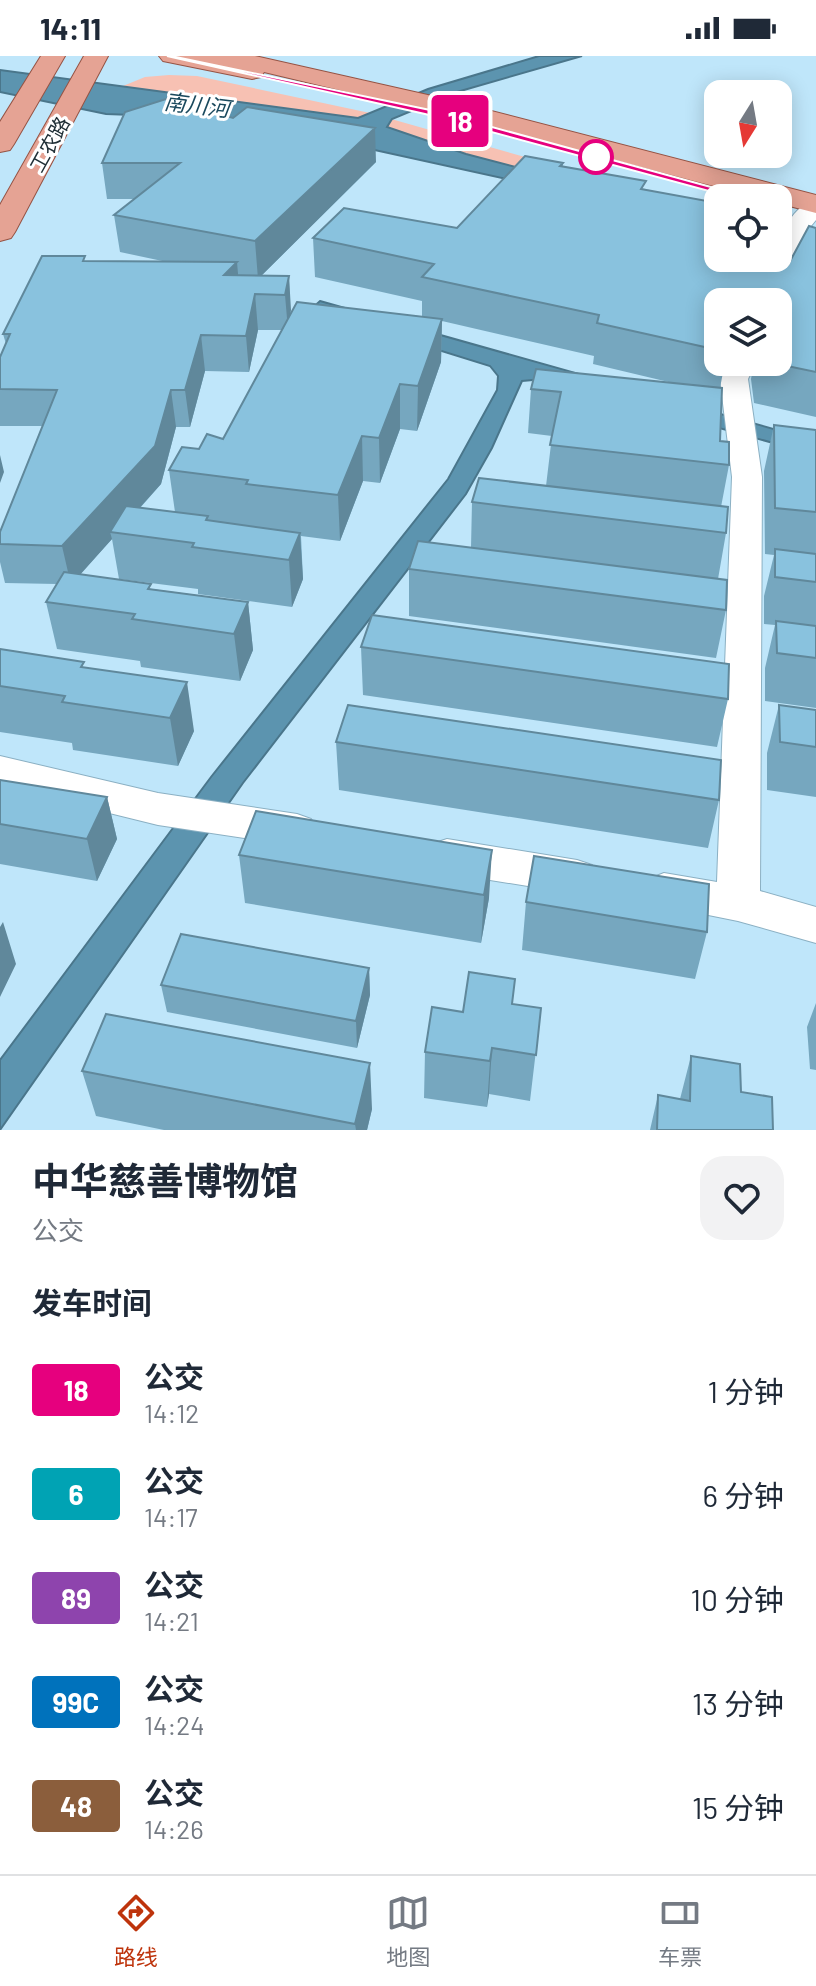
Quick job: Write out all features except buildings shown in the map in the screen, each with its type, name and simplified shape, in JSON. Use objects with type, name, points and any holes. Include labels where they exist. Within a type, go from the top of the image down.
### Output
[{"type":"main road","points":[[171,56],[434,109],[805,213]]},
{"type":"main road","points":[[224,56],[393,100]]},
{"type":"main road","name":"工农路","points":[[0,144],[48,63]]},
{"type":"main road","name":"工农路","points":[[0,232],[91,66]]},
{"type":"main road","points":[[434,109],[704,186]]},
{"type":"street","points":[[770,288],[781,258],[805,213]]},
{"type":"street","points":[[735,376],[747,477],[738,903]]},
{"type":"street","points":[[0,771],[169,811],[333,836]]},
{"type":"street","points":[[406,849],[738,903],[816,925]]},
{"type":"shaded area","points":[[197,76],[370,113],[666,197],[584,185],[466,154],[404,133],[123,86],[145,77]]},
{"type":"water","name":"南川河","points":[[539,56],[582,56],[457,92],[392,119],[387,127],[466,154],[584,185],[525,183],[320,138],[160,116],[106,114],[0,92],[0,70],[358,118],[428,89]]},
{"type":"water","points":[[320,301],[816,441],[816,455],[544,379],[522,381],[492,448],[466,494],[243,783],[0,1130],[0,1060],[211,777],[448,479],[497,390],[498,376],[490,366],[310,310]]},
{"type":"bus line","name":"18","points":[[171,56],[427,112],[704,187]]}]
